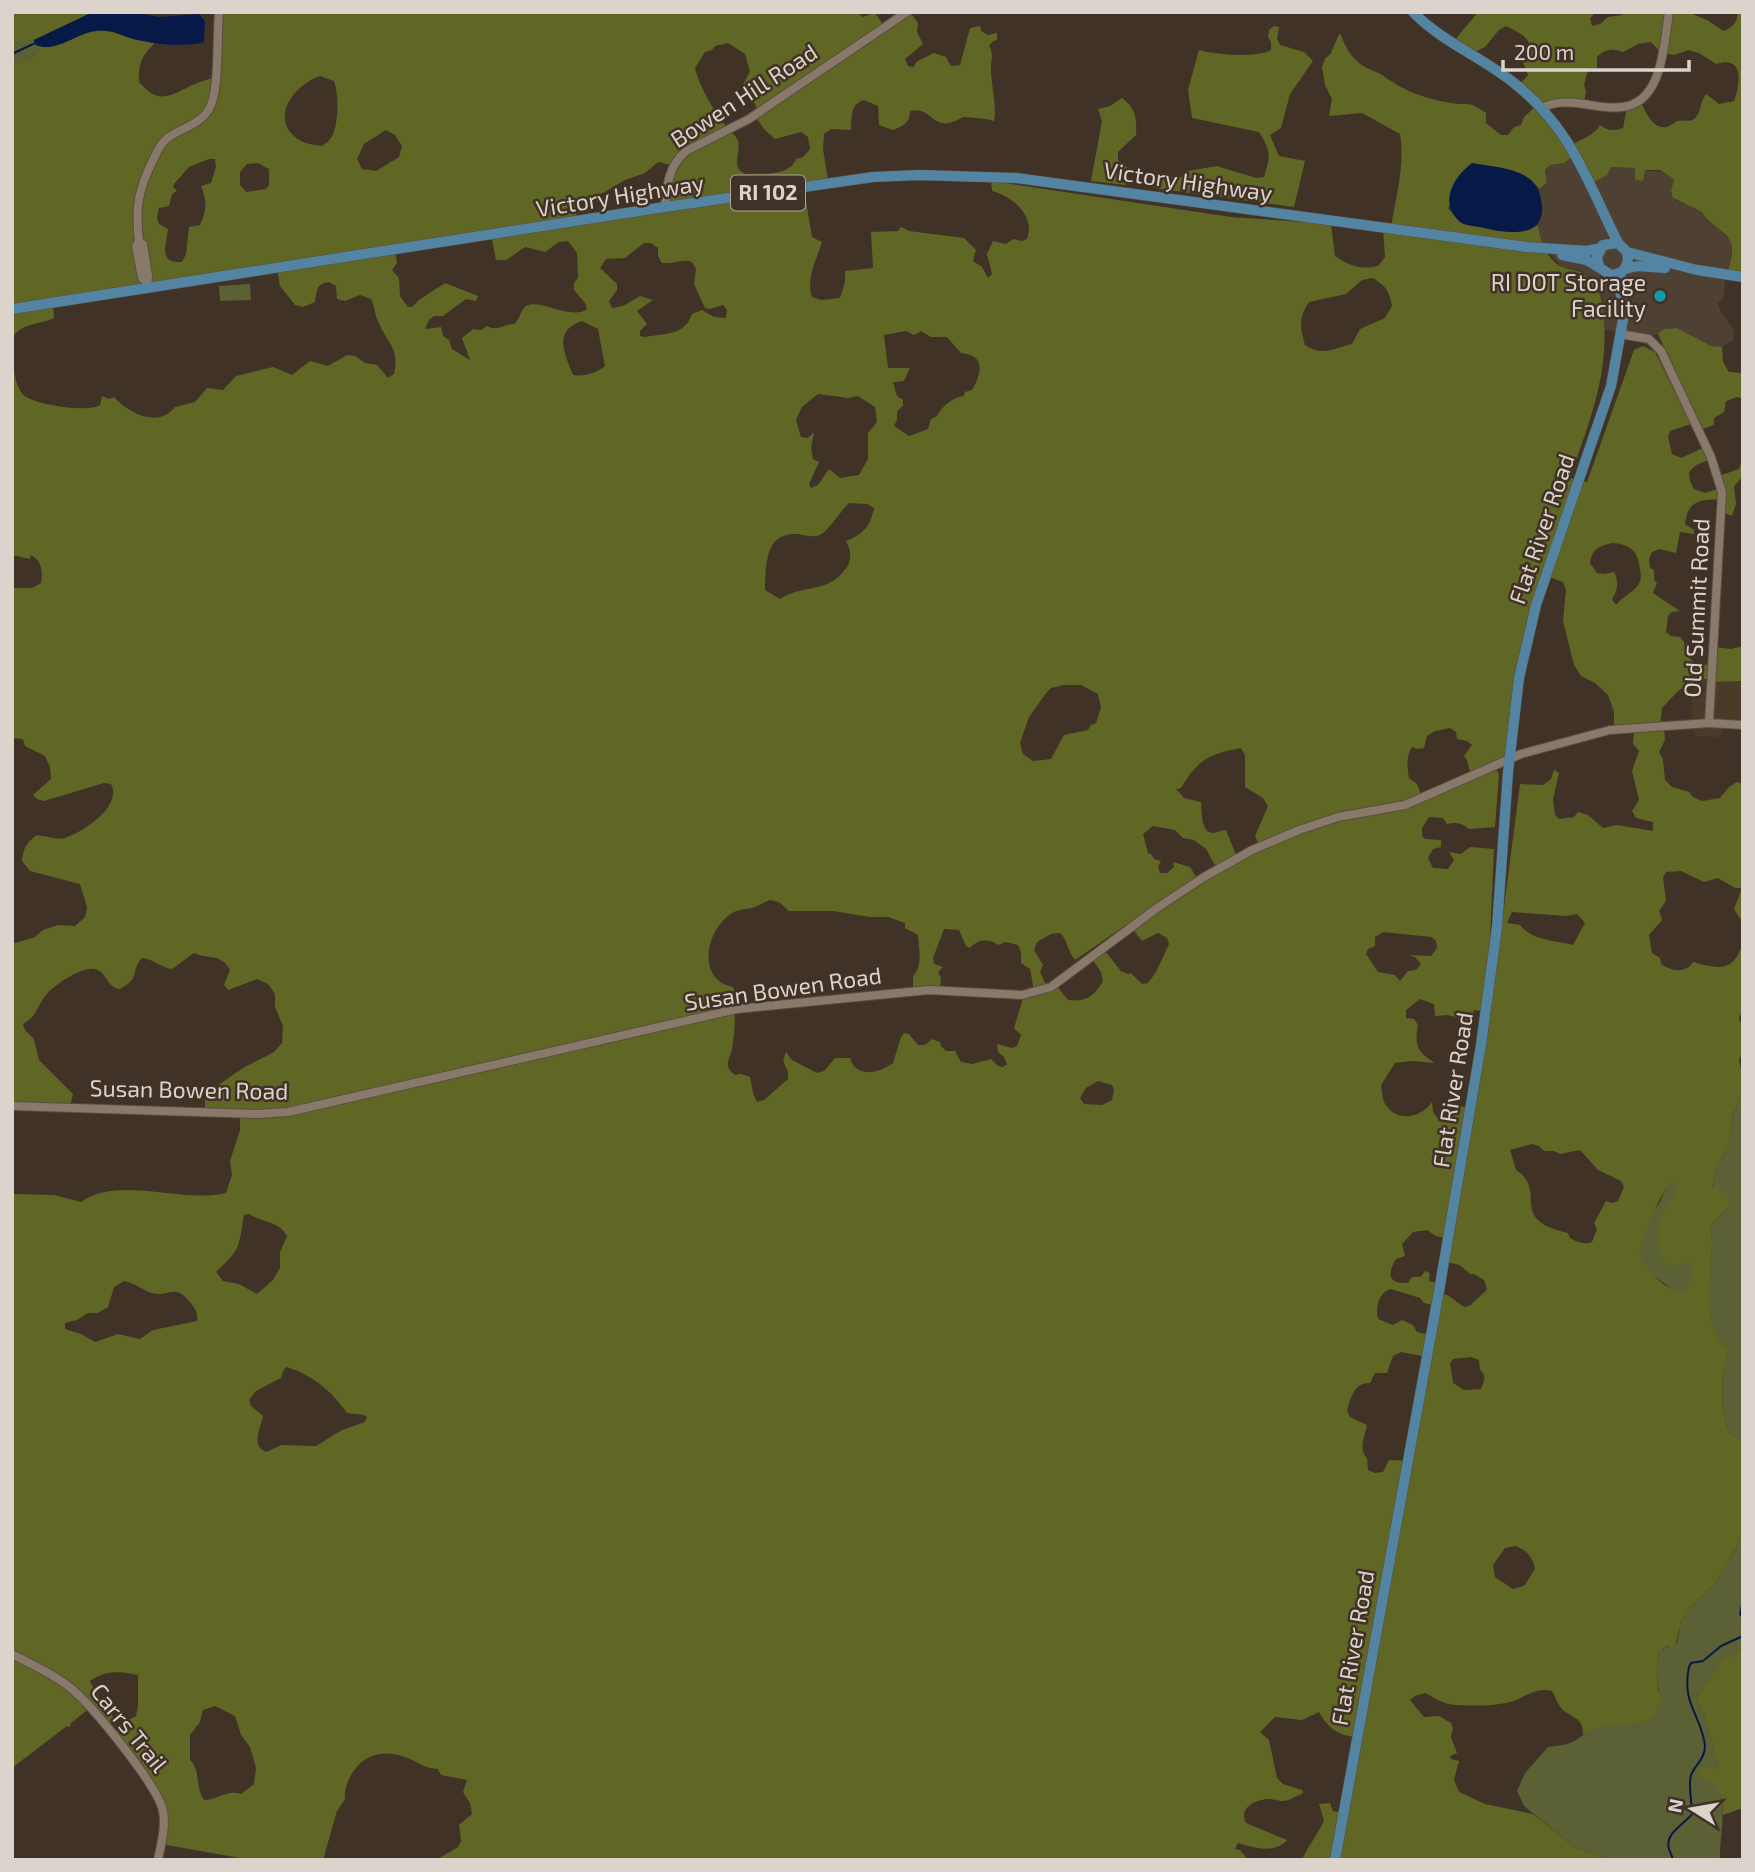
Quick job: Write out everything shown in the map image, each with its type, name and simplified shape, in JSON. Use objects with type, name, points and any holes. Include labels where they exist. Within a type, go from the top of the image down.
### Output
[{"type":"main road","points":[[1413,12],[1449,41],[1509,79],[1542,108],[1564,135],[1590,180],[1618,243],[1627,252],[1697,270],[1743,277]]},
{"type":"main road","name":"Victory Highway","points":[[12,309],[147,284],[873,177],[985,175],[1527,247],[1587,251],[1602,246]]},
{"type":"main road","points":[[1590,180],[1605,234],[1597,257],[1602,270],[1616,274],[1638,266],[1697,270]]},
{"type":"main road","points":[[1602,246],[1618,243]]},
{"type":"main road","name":"Victory Highway","points":[[1527,247],[1587,260],[1602,270]]},
{"type":"main road","points":[[1623,270],[1629,258],[1627,252]]},
{"type":"main road","name":"Flat River Road","points":[[1335,1860],[1481,1045],[1497,927],[1509,761],[1519,678],[1530,626],[1606,401],[1618,355],[1617,304],[1602,270]]},
{"type":"main road","name":"Flat River Road","points":[[1619,334],[1624,314],[1619,282],[1623,270]]},
{"type":"street","points":[[147,284],[148,276],[143,244],[139,242],[136,213],[142,182],[159,147],[166,139],[204,117],[212,104],[219,12]]},
{"type":"street","name":"Bowen Hill Road","points":[[665,207],[668,177],[677,159],[686,151],[743,122],[907,12]]},
{"type":"street","points":[[1542,108],[1567,102],[1622,107],[1643,99],[1656,77],[1670,12]]},
{"type":"street","name":"Old Summit Road","points":[[1509,761],[1527,752],[1610,730],[1709,723],[1721,515],[1719,480],[1711,457],[1661,351],[1649,339],[1619,334]]},
{"type":"street","points":[[1709,723],[1743,725]]},
{"type":"street","name":"Susan Bowen Road","points":[[12,1105],[257,1114],[288,1112],[737,1009],[929,990],[1031,994],[1051,987],[1157,908],[1252,850],[1338,817],[1405,805],[1509,761]]},
{"type":"street","name":"Carrs Trail","points":[[12,1654],[61,1681],[84,1699],[146,1777],[158,1796],[164,1815],[158,1860]]},
{"type":"shaded area","points":[[1576,154],[1608,169],[1635,168],[1635,180],[1645,170],[1664,172],[1674,179],[1671,191],[1675,200],[1703,212],[1706,219],[1721,229],[1730,240],[1732,252],[1723,300],[1718,303],[1720,311],[1734,330],[1733,340],[1722,347],[1711,346],[1677,328],[1664,329],[1647,338],[1604,329],[1602,298],[1592,280],[1580,270],[1563,268],[1540,243],[1538,225],[1542,214],[1539,189],[1547,183],[1545,170],[1550,165]]},
{"type":"shaded area","points":[[1701,679],[1713,679],[1714,682],[1743,681],[1743,725],[1726,724],[1719,737],[1697,736],[1692,728],[1691,695]]},
{"type":"green space","points":[[12,12],[93,12],[34,40],[12,43]]},
{"type":"green space","points":[[221,12],[856,12],[863,17],[875,13],[884,26],[910,12],[918,23],[917,32],[923,44],[905,59],[908,66],[914,67],[916,62],[934,53],[946,57],[951,66],[960,65],[970,28],[980,26],[981,31],[988,35],[997,33],[997,40],[989,46],[992,54],[994,121],[963,117],[953,122],[938,122],[918,110],[910,111],[905,124],[893,130],[879,125],[878,106],[864,100],[854,108],[851,130],[831,129],[824,134],[823,149],[828,180],[804,189],[812,237],[822,242],[810,283],[812,297],[821,300],[840,298],[845,271],[873,268],[871,232],[898,231],[901,227],[909,231],[964,238],[976,250],[973,261],[982,267],[988,278],[992,274],[987,254],[993,241],[1006,244],[1013,239],[1022,241],[1027,239],[1029,231],[1028,222],[1020,208],[1007,197],[992,191],[991,181],[1231,217],[1331,224],[1335,256],[1355,266],[1378,266],[1385,257],[1383,227],[1391,227],[1401,169],[1400,134],[1362,113],[1329,116],[1332,99],[1325,85],[1322,67],[1339,34],[1351,54],[1362,65],[1423,96],[1476,106],[1486,113],[1486,123],[1501,135],[1508,135],[1514,127],[1521,125],[1524,117],[1537,105],[1519,85],[1528,75],[1523,62],[1530,45],[1524,36],[1506,26],[1499,30],[1485,47],[1471,54],[1453,42],[1478,12],[1596,12],[1590,18],[1592,26],[1625,12],[1690,13],[1723,31],[1734,25],[1737,12],[1743,12],[1743,276],[1728,273],[1732,251],[1729,238],[1702,212],[1673,198],[1671,191],[1674,179],[1660,170],[1645,170],[1643,181],[1635,180],[1635,168],[1611,167],[1607,175],[1594,182],[1576,154],[1564,163],[1550,165],[1545,170],[1547,183],[1539,189],[1518,172],[1472,163],[1448,208],[1460,222],[1498,231],[1529,230],[1538,225],[1543,244],[1553,261],[1586,275],[1599,293],[1604,322],[1603,363],[1590,420],[1570,478],[1587,482],[1634,350],[1643,346],[1655,352],[1691,424],[1670,431],[1668,437],[1672,454],[1681,458],[1705,447],[1711,459],[1696,465],[1689,472],[1694,489],[1705,493],[1721,488],[1719,476],[1739,469],[1743,455],[1743,476],[1734,486],[1736,504],[1732,516],[1722,512],[1723,499],[1693,505],[1685,524],[1694,530],[1694,534],[1680,532],[1676,553],[1660,549],[1652,552],[1649,559],[1657,583],[1653,593],[1680,611],[1672,612],[1668,616],[1666,632],[1680,637],[1684,642],[1686,655],[1696,664],[1714,665],[1715,647],[1731,649],[1743,646],[1743,681],[1714,682],[1713,679],[1701,679],[1694,688],[1685,687],[1679,690],[1662,708],[1660,726],[1664,728],[1665,740],[1659,752],[1663,759],[1665,780],[1672,787],[1689,792],[1702,801],[1720,798],[1737,782],[1743,784],[1743,923],[1734,909],[1742,888],[1735,888],[1718,878],[1704,882],[1681,871],[1666,872],[1663,878],[1666,901],[1659,911],[1662,920],[1649,935],[1652,953],[1660,958],[1661,964],[1678,970],[1690,966],[1693,962],[1718,967],[1730,964],[1743,942],[1743,1009],[1739,1018],[1743,1030],[1743,1049],[1739,1061],[1743,1076],[1743,1094],[1733,1112],[1730,1141],[1718,1165],[1712,1187],[1721,1188],[1731,1201],[1729,1207],[1710,1226],[1710,1305],[1715,1334],[1722,1344],[1731,1350],[1724,1368],[1722,1393],[1728,1428],[1732,1436],[1743,1442],[1743,1532],[1716,1582],[1689,1608],[1681,1622],[1675,1647],[1668,1646],[1659,1653],[1658,1686],[1659,1693],[1663,1696],[1653,1717],[1639,1722],[1602,1727],[1583,1735],[1579,1721],[1561,1708],[1552,1691],[1540,1690],[1493,1705],[1451,1704],[1425,1693],[1410,1700],[1424,1717],[1439,1716],[1451,1723],[1451,1737],[1457,1753],[1450,1756],[1451,1759],[1459,1761],[1454,1780],[1459,1792],[1485,1804],[1533,1814],[1576,1848],[1614,1860],[1302,1860],[1324,1820],[1319,1804],[1330,1803],[1333,1811],[1344,1813],[1358,1737],[1334,1730],[1319,1712],[1302,1720],[1275,1717],[1260,1732],[1269,1740],[1277,1778],[1283,1784],[1302,1790],[1303,1793],[1286,1801],[1259,1801],[1246,1809],[1246,1823],[1287,1840],[1270,1848],[1238,1843],[1235,1849],[1240,1850],[1248,1860],[436,1860],[458,1847],[461,1841],[459,1825],[472,1814],[470,1803],[463,1792],[467,1780],[441,1775],[438,1769],[405,1757],[382,1754],[361,1762],[351,1775],[323,1860],[251,1860],[161,1844],[164,1823],[158,1794],[114,1735],[120,1725],[136,1716],[138,1707],[138,1675],[119,1672],[107,1673],[90,1681],[115,1720],[109,1724],[90,1708],[71,1723],[70,1727],[67,1726],[12,1768],[12,1194],[54,1195],[81,1202],[97,1194],[114,1191],[190,1195],[226,1193],[232,1175],[230,1161],[240,1130],[240,1114],[205,1112],[205,1098],[214,1088],[243,1068],[274,1052],[282,1043],[283,1026],[275,1007],[275,994],[268,984],[257,979],[228,990],[224,985],[230,970],[223,961],[215,958],[194,953],[172,969],[142,958],[131,981],[120,989],[112,986],[102,973],[95,969],[82,971],[66,978],[52,989],[33,1016],[23,1024],[34,1039],[39,1060],[73,1094],[70,1107],[12,1105],[12,944],[35,937],[43,930],[58,925],[75,926],[85,917],[87,907],[80,884],[30,871],[22,861],[23,852],[37,835],[65,838],[91,824],[106,809],[113,792],[111,784],[104,783],[44,801],[37,799],[33,795],[51,779],[50,767],[45,756],[25,746],[23,739],[12,738],[12,588],[32,588],[41,583],[42,575],[40,564],[35,557],[31,555],[30,559],[12,555],[12,360],[19,389],[31,399],[62,407],[85,408],[100,405],[102,396],[109,399],[114,397],[128,409],[153,418],[161,417],[175,407],[195,402],[207,388],[223,390],[236,376],[273,367],[292,375],[310,361],[328,366],[347,355],[377,365],[388,378],[394,374],[394,351],[377,318],[371,299],[360,295],[345,301],[337,299],[336,286],[329,282],[319,286],[315,302],[303,307],[295,305],[280,286],[277,268],[53,302],[54,318],[24,327],[12,340],[12,65],[32,58],[40,46],[56,44],[100,30],[156,42],[140,64],[139,82],[157,96],[169,96],[217,76]],"holes":[[[1651,42],[1661,53],[1674,55],[1689,50],[1716,64],[1732,64],[1736,67],[1739,79],[1734,101],[1719,104],[1706,94],[1694,119],[1677,121],[1668,127],[1653,123],[1640,101],[1627,107],[1623,128],[1611,130],[1600,125],[1572,145],[1546,106],[1584,104],[1587,73],[1591,68],[1597,68],[1597,57],[1600,54],[1616,50],[1623,52],[1638,44]],[[728,43],[745,54],[750,71],[743,85],[759,111],[754,115],[775,139],[801,132],[808,137],[810,149],[788,169],[782,171],[767,174],[746,174],[741,171],[737,164],[738,141],[711,105],[695,68],[705,52],[715,46]],[[320,76],[334,81],[337,94],[336,125],[330,139],[322,146],[308,144],[291,133],[286,124],[288,104],[293,95],[310,81]],[[386,130],[395,135],[402,146],[399,157],[376,171],[362,169],[357,159],[364,144]],[[215,159],[216,167],[211,183],[201,186],[205,201],[204,215],[200,225],[189,227],[186,254],[182,262],[174,262],[166,257],[168,229],[159,224],[157,218],[159,208],[169,206],[172,194],[177,191],[173,187],[174,184],[189,167]],[[658,162],[672,165],[663,207],[577,220],[575,205],[588,197],[603,193],[625,180],[645,173]],[[258,163],[269,169],[269,185],[266,189],[246,192],[240,185],[240,172],[247,164]],[[491,235],[496,260],[506,260],[525,247],[545,252],[559,242],[568,241],[577,253],[578,278],[574,283],[574,290],[587,309],[573,312],[532,304],[524,308],[514,324],[473,329],[462,338],[470,360],[452,349],[449,340],[443,336],[441,327],[425,329],[434,316],[443,316],[466,299],[476,301],[478,296],[445,283],[412,307],[408,307],[400,296],[399,278],[392,270],[397,263],[395,250]],[[644,243],[651,243],[658,248],[662,263],[692,262],[696,269],[694,284],[705,308],[723,305],[727,310],[726,318],[714,317],[702,310],[692,314],[679,330],[667,334],[640,336],[640,331],[647,324],[637,311],[653,300],[640,296],[623,306],[612,308],[609,301],[617,290],[617,284],[600,268],[606,259],[625,258]],[[1373,278],[1386,289],[1392,306],[1385,318],[1360,329],[1352,344],[1323,351],[1305,345],[1301,323],[1309,302],[1346,294],[1362,280]],[[582,321],[598,329],[605,366],[590,374],[573,375],[564,351],[567,331]],[[906,331],[914,335],[921,331],[931,337],[947,337],[961,353],[975,358],[980,367],[972,390],[944,406],[937,416],[931,419],[928,429],[909,436],[894,426],[903,400],[897,396],[893,382],[904,381],[910,368],[888,368],[884,335]],[[818,394],[848,398],[858,396],[875,407],[877,422],[868,433],[868,459],[859,475],[840,478],[829,469],[818,485],[811,488],[809,484],[819,462],[813,459],[811,448],[814,432],[808,438],[801,437],[796,420],[802,407]],[[849,503],[867,504],[874,508],[865,529],[846,541],[850,560],[840,576],[832,582],[780,599],[765,590],[769,552],[779,538],[798,534],[817,536],[823,533]],[[1612,543],[1622,545],[1634,551],[1638,559],[1641,579],[1617,604],[1612,599],[1617,586],[1614,572],[1597,573],[1590,563],[1592,554]],[[1549,577],[1563,582],[1566,590],[1563,621],[1574,665],[1581,676],[1595,683],[1608,695],[1614,712],[1614,729],[1634,729],[1633,744],[1639,751],[1632,771],[1639,800],[1632,811],[1636,818],[1653,822],[1653,831],[1617,825],[1603,828],[1588,815],[1578,812],[1574,817],[1559,819],[1555,815],[1553,799],[1559,773],[1554,770],[1551,779],[1543,785],[1520,784],[1491,1008],[1472,1108],[1451,1108],[1449,1116],[1438,1119],[1433,1112],[1432,1102],[1421,1112],[1401,1116],[1389,1109],[1384,1102],[1381,1085],[1395,1063],[1435,1063],[1419,1048],[1418,1025],[1414,1019],[1406,1018],[1406,1010],[1420,999],[1434,1004],[1435,1016],[1448,1015],[1471,1022],[1474,1010],[1481,1011],[1490,939],[1494,849],[1470,847],[1461,854],[1449,852],[1454,860],[1448,869],[1433,868],[1428,858],[1433,849],[1441,847],[1441,840],[1425,839],[1422,836],[1422,828],[1429,817],[1443,818],[1447,824],[1464,825],[1469,829],[1495,827],[1499,774],[1496,769],[1512,759],[1530,630]],[[1081,685],[1098,694],[1101,707],[1096,723],[1088,730],[1064,735],[1051,759],[1033,761],[1023,754],[1020,743],[1029,717],[1051,688]],[[1450,728],[1456,732],[1457,739],[1472,745],[1464,756],[1471,775],[1422,797],[1417,784],[1409,778],[1408,770],[1410,750],[1412,747],[1424,748],[1427,736]],[[1241,748],[1245,755],[1245,787],[1263,798],[1268,806],[1255,836],[1259,845],[1236,855],[1226,830],[1214,833],[1204,826],[1201,802],[1184,798],[1176,789],[1181,788],[1205,760]],[[1153,826],[1175,830],[1183,838],[1194,840],[1206,849],[1216,867],[1198,880],[1190,867],[1173,862],[1174,867],[1167,873],[1160,873],[1158,867],[1161,861],[1148,853],[1143,834]],[[770,900],[779,902],[789,911],[833,911],[888,917],[905,923],[905,928],[918,935],[919,962],[913,976],[913,991],[940,989],[941,978],[938,972],[943,967],[934,964],[933,958],[944,929],[959,930],[966,946],[970,948],[984,940],[998,945],[1006,942],[1018,945],[1021,963],[1030,969],[1034,991],[1024,995],[1014,1028],[1021,1035],[1017,1046],[1012,1048],[997,1044],[998,1052],[1007,1064],[998,1066],[991,1059],[972,1064],[961,1062],[955,1051],[946,1051],[940,1042],[932,1039],[925,1045],[918,1045],[909,1034],[904,1033],[893,1063],[869,1072],[857,1069],[850,1058],[835,1058],[824,1071],[817,1073],[792,1060],[786,1052],[783,1061],[788,1079],[764,1100],[757,1102],[750,1077],[735,1075],[728,1067],[735,1020],[735,992],[732,986],[725,985],[716,978],[709,961],[711,941],[720,924],[736,911]],[[1512,912],[1566,916],[1577,914],[1585,923],[1573,945],[1538,937],[1520,925],[1507,923]],[[1126,925],[1131,927],[1142,941],[1158,933],[1167,938],[1169,944],[1156,972],[1148,983],[1142,984],[1131,973],[1121,971],[1105,951],[1092,959],[1101,972],[1103,981],[1100,986],[1089,997],[1068,1000],[1055,984],[1047,987],[1040,972],[1043,965],[1034,950],[1037,942],[1051,934],[1060,933],[1075,960]],[[1383,932],[1431,937],[1436,941],[1437,948],[1431,956],[1408,955],[1415,957],[1421,964],[1416,970],[1408,971],[1400,981],[1395,975],[1378,972],[1366,954],[1368,949],[1375,946],[1375,937]],[[1098,1081],[1112,1085],[1114,1090],[1112,1100],[1102,1105],[1084,1104],[1080,1098],[1086,1088]],[[1532,1144],[1544,1151],[1560,1154],[1580,1150],[1598,1170],[1621,1181],[1624,1187],[1618,1201],[1606,1201],[1594,1223],[1597,1229],[1592,1242],[1586,1243],[1575,1241],[1568,1233],[1538,1220],[1533,1212],[1525,1178],[1516,1170],[1510,1150]],[[1674,1180],[1678,1185],[1677,1190],[1662,1214],[1658,1240],[1666,1264],[1676,1266],[1691,1262],[1694,1266],[1687,1290],[1681,1294],[1655,1277],[1641,1259],[1639,1252],[1653,1213]],[[249,1214],[275,1225],[287,1236],[280,1252],[280,1268],[273,1280],[257,1294],[239,1284],[223,1281],[216,1272],[235,1252],[244,1215]],[[1427,1230],[1436,1236],[1449,1239],[1446,1262],[1460,1265],[1470,1274],[1484,1280],[1487,1289],[1471,1305],[1465,1307],[1440,1293],[1441,1284],[1429,1281],[1430,1273],[1425,1271],[1421,1277],[1412,1277],[1408,1283],[1393,1280],[1391,1269],[1396,1259],[1405,1256],[1402,1244],[1413,1232]],[[124,1281],[156,1294],[181,1294],[193,1306],[197,1321],[153,1330],[140,1339],[118,1334],[95,1342],[65,1329],[65,1323],[88,1313],[98,1313],[108,1307],[114,1287]],[[1391,1289],[1436,1306],[1430,1335],[1417,1332],[1413,1325],[1402,1320],[1393,1325],[1378,1319],[1379,1301],[1383,1293]],[[1401,1352],[1427,1357],[1407,1461],[1389,1460],[1383,1472],[1368,1470],[1363,1446],[1367,1425],[1350,1417],[1347,1410],[1354,1392],[1365,1383],[1370,1383],[1375,1373],[1387,1373],[1393,1356]],[[1471,1357],[1479,1360],[1484,1381],[1481,1389],[1464,1390],[1453,1383],[1450,1363],[1453,1359]],[[287,1367],[321,1385],[347,1413],[367,1417],[365,1422],[342,1430],[316,1446],[282,1445],[266,1452],[257,1441],[263,1416],[251,1406],[249,1400],[256,1391],[281,1378]],[[1516,1546],[1531,1558],[1535,1569],[1524,1586],[1513,1589],[1495,1577],[1493,1565],[1505,1548]],[[215,1706],[235,1716],[241,1735],[250,1747],[256,1768],[254,1784],[241,1794],[232,1793],[204,1800],[190,1760],[190,1735],[200,1722],[203,1710]]]},
{"type":"green space","points":[[1274,26],[1279,27],[1277,39],[1280,45],[1304,52],[1313,61],[1290,94],[1281,128],[1270,135],[1279,156],[1305,161],[1294,207],[1154,188],[1157,176],[1184,177],[1187,171],[1217,166],[1256,178],[1264,177],[1269,153],[1259,132],[1192,118],[1188,90],[1199,50],[1236,55],[1265,53],[1271,50],[1268,37],[1269,30]]},
{"type":"green space","points":[[34,40],[34,44],[40,46],[32,58],[12,65],[12,43]]},
{"type":"green space","points":[[1122,98],[1133,110],[1136,124],[1136,135],[1118,152],[1118,160],[1129,169],[1126,185],[1091,181],[1102,121],[1098,109],[1110,106]]},
{"type":"green space","points":[[250,284],[251,300],[220,301],[219,286]]},
{"type":"green space","points":[[1677,328],[1711,346],[1722,347],[1723,362],[1729,372],[1741,373],[1743,377],[1743,399],[1737,397],[1726,401],[1724,412],[1714,418],[1714,425],[1702,429],[1658,334],[1664,329]]},
{"type":"green space","points":[[1743,1094],[1743,1442],[1732,1436],[1725,1418],[1722,1393],[1724,1368],[1731,1350],[1721,1344],[1715,1333],[1711,1320],[1709,1288],[1712,1245],[1710,1226],[1729,1207],[1712,1188],[1718,1165],[1730,1141],[1733,1112]]},
{"type":"green space","points":[[1706,1135],[1694,1317],[1663,1282],[1638,1271],[1634,1238],[1660,1202],[1668,1183]]},
{"type":"green space","points":[[1743,1532],[1743,1648],[1729,1657],[1723,1657],[1696,1698],[1718,1762],[1714,1769],[1700,1777],[1715,1784],[1722,1798],[1720,1860],[1614,1860],[1576,1848],[1524,1806],[1517,1791],[1525,1773],[1548,1747],[1572,1742],[1598,1726],[1640,1722],[1654,1714],[1661,1700],[1658,1675],[1660,1650],[1677,1643],[1681,1622],[1689,1608],[1716,1582]]},
{"type":"green space","points":[[1743,1648],[1743,1808],[1723,1815],[1718,1788],[1695,1776],[1701,1766],[1714,1769],[1718,1763],[1704,1715],[1696,1698],[1723,1657],[1729,1657]]},
{"type":"water","points":[[93,12],[135,12],[159,17],[199,14],[205,21],[204,42],[187,45],[159,44],[101,31],[49,47],[34,44],[34,40]]},
{"type":"water","points":[[1472,163],[1512,170],[1536,186],[1542,209],[1535,226],[1527,230],[1506,232],[1459,221],[1453,214],[1449,198],[1459,175]]},
{"type":"waterway","points":[[12,54],[33,44]]},
{"type":"waterway","points":[[1743,1601],[1740,1614],[1743,1618]]},
{"type":"waterway","points":[[1673,1860],[1668,1843],[1676,1829],[1692,1814],[1691,1775],[1705,1751],[1703,1736],[1688,1691],[1689,1667],[1691,1663],[1703,1661],[1721,1646],[1743,1636]]},
{"type":"place","name":"RI DOT Storage Facility","points":[[1660,296]]}]
